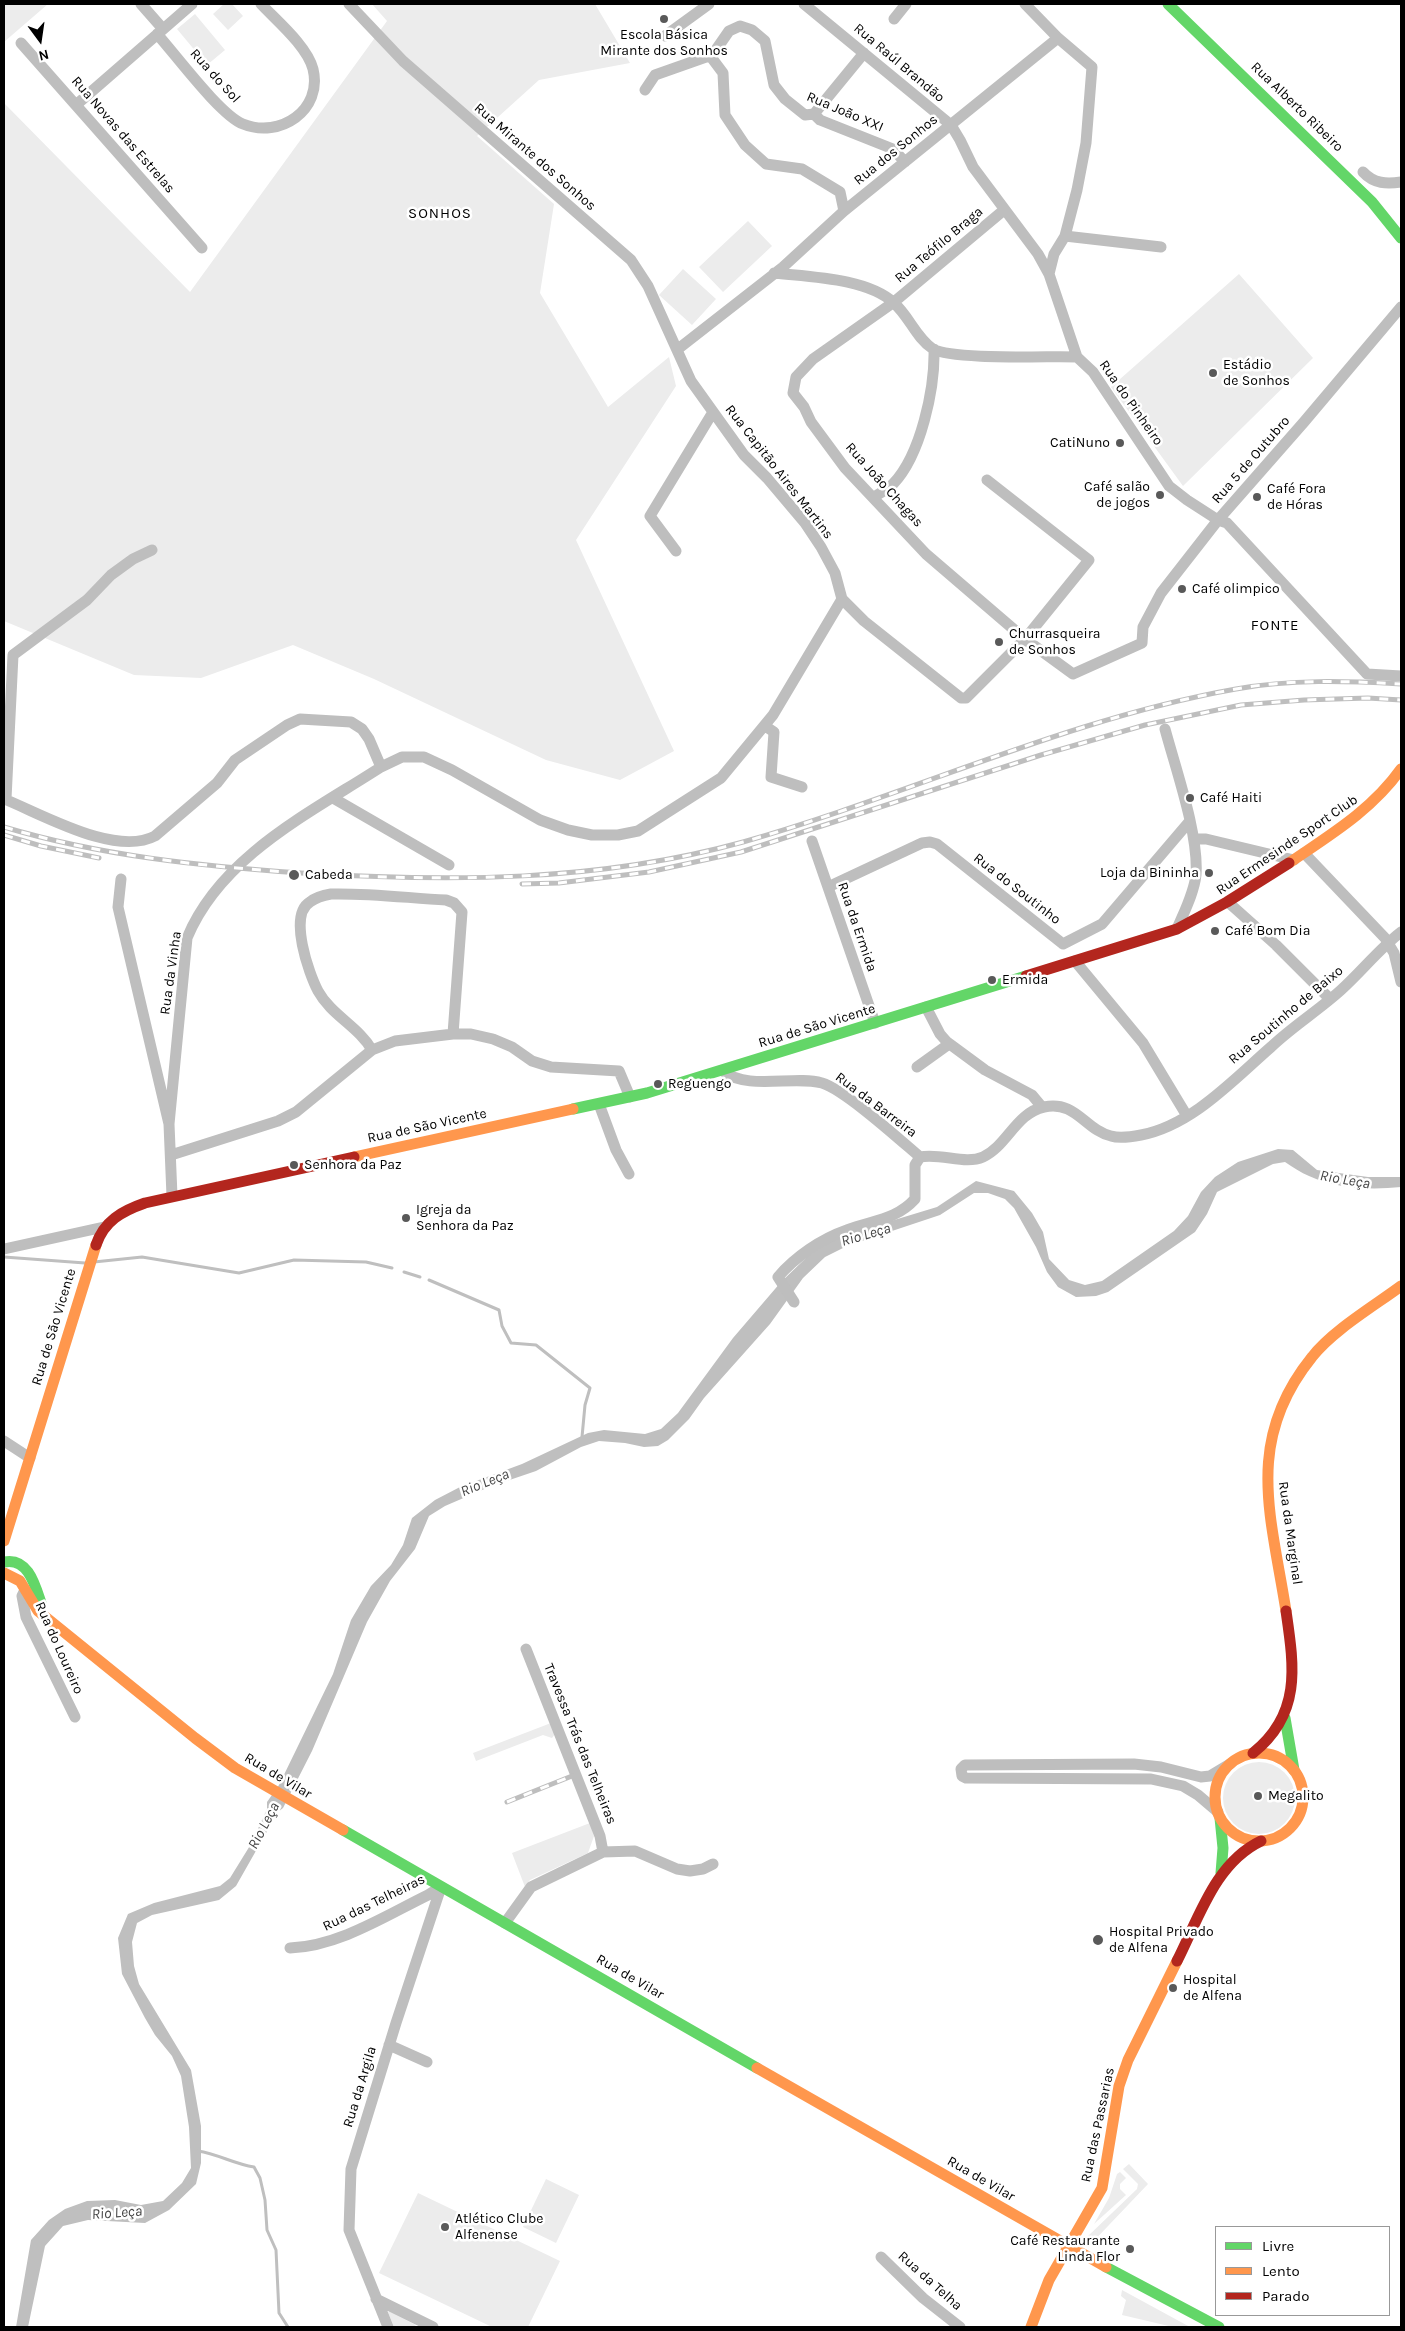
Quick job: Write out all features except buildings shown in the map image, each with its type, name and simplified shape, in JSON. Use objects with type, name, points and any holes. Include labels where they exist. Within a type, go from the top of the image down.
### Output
[{"type":"street","name":"Rua do Sol","points":[[141,4],[160,31],[227,114],[244,124],[272,128],[288,124],[307,106],[314,88],[313,69],[306,52],[262,4]]},
{"type":"street","points":[[76,105],[192,4]]},
{"type":"street","name":"Rua Mirante dos Sonhos","points":[[349,4],[403,61],[631,260],[648,286],[678,350]]},
{"type":"street","points":[[665,36],[709,4]]},
{"type":"street","name":"Rua Raúl Brandão","points":[[804,4],[950,125]]},
{"type":"street","points":[[894,19],[906,4]]},
{"type":"street","points":[[1025,4],[1058,38],[1092,68],[1086,143],[1077,190],[1065,236],[1054,254],[1049,274]]},
{"type":"street","name":"Rua Alberto Ribeiro","points":[[1168,4],[1372,202],[1401,237]]},
{"type":"street","name":"Rua João XXI","points":[[711,57],[729,31],[740,26],[752,30],[765,41],[774,85],[785,99],[805,115],[814,114],[820,120],[893,149],[905,162]]},
{"type":"street","points":[[950,125],[1058,38]]},
{"type":"street","name":"Rua Novas das Estrelas","points":[[21,43],[202,248]]},
{"type":"street","points":[[814,114],[864,53]]},
{"type":"street","points":[[645,90],[654,75],[706,57],[711,57],[723,74],[725,115],[745,145],[766,164],[802,169],[840,192],[844,211]]},
{"type":"street","name":"Rua dos Sonhos","points":[[678,350],[774,273],[844,211],[950,125],[960,140],[972,167],[1038,254],[1049,274],[1077,357]]},
{"type":"street","points":[[1363,172],[1376,182],[1389,184],[1401,182]]},
{"type":"street","name":"Rua Teófilo Braga","points":[[894,302],[1004,210]]},
{"type":"street","points":[[1065,236],[1161,247]]},
{"type":"street","points":[[774,273],[849,283],[871,290],[894,302],[919,336],[934,349],[957,355],[1077,357]]},
{"type":"street","name":"Rua João Chagas","points":[[894,302],[813,359],[796,377],[793,385],[794,393],[804,407],[811,422],[824,436],[845,468],[926,554],[1025,639]]},
{"type":"street","name":"Rua 5 de Outubro","points":[[1025,639],[1073,674],[1142,643],[1143,627],[1161,592],[1218,520],[1401,307]]},
{"type":"street","points":[[874,498],[893,483],[908,461],[917,443],[926,413],[934,364],[934,349]]},
{"type":"street","name":"Rua Capitão Aires Martins","points":[[678,350],[691,381],[744,455],[767,478],[805,523],[835,574],[842,599],[864,621],[961,698],[966,698],[1025,639]]},
{"type":"street","name":"Rua do Pinheiro","points":[[1077,357],[1093,372],[1169,486],[1218,520],[1227,523],[1367,674],[1401,676]]},
{"type":"street","points":[[676,551],[650,516],[713,412]]},
{"type":"street","points":[[987,480],[1089,560],[1025,639]]},
{"type":"street","points":[[152,550],[133,559],[111,575],[87,600],[13,655],[5,799],[98,838],[132,841],[146,840],[155,836],[217,783],[235,760],[287,725],[300,719],[351,722],[362,729],[369,738],[381,767]]},
{"type":"street","name":"Rua da Vinha","points":[[169,1124],[187,938],[197,915],[220,886],[254,852],[381,767],[402,757],[424,757],[452,770],[540,820],[568,830],[592,835],[618,835],[638,831],[721,778],[765,726],[842,599]]},
{"type":"street","points":[[765,726],[774,732],[771,777],[802,786]]},
{"type":"street","points":[[1072,962],[1176,929],[1190,898],[1196,875],[1194,839],[1165,730]]},
{"type":"street","name":"Rua Ermesinde Sport Club","points":[[1176,929],[1230,903],[1358,817],[1384,794],[1401,769]]},
{"type":"street","points":[[333,798],[449,865]]},
{"type":"street","name":"Rua do Soutinho","points":[[828,888],[910,849],[930,842],[937,844],[1063,944],[1102,924],[1189,822]]},
{"type":"street","points":[[1194,839],[1206,839],[1294,860]]},
{"type":"street","name":"Rua da Ermida","points":[[812,841],[875,1023]]},
{"type":"street","points":[[1304,853],[1388,942],[1394,953],[1401,982]]},
{"type":"street","points":[[121,879],[118,907],[169,1124],[172,1196]]},
{"type":"street","points":[[372,1050],[367,1042],[348,1026],[318,992],[303,949],[300,936],[301,914],[308,902],[329,894],[446,900],[460,908],[462,912],[453,1034]]},
{"type":"street","points":[[1230,903],[1276,945],[1330,999]]},
{"type":"street","name":"Rua Soutinho de Baixo","points":[[1042,1107],[1061,1107],[1074,1112],[1098,1130],[1110,1136],[1122,1137],[1160,1130],[1187,1116],[1238,1075],[1289,1030],[1330,999],[1388,942],[1401,932]]},
{"type":"street","points":[[1063,944],[1072,962],[1143,1043],[1187,1116]]},
{"type":"street","name":"Rua de São Vicente","points":[[4,1541],[86,1272],[104,1227],[115,1216],[130,1208],[172,1196],[630,1097],[723,1071],[1072,962]]},
{"type":"street","points":[[794,1302],[778,1277],[787,1266],[830,1236],[905,1210],[915,1199],[915,1165],[920,1157],[937,1155],[974,1161],[997,1148],[1020,1121],[1030,1112],[1042,1107],[1032,1095],[985,1070],[949,1044],[940,1034],[926,1007]]},
{"type":"street","points":[[171,1155],[278,1121],[296,1112],[372,1050],[395,1041],[453,1034],[471,1034],[494,1039],[512,1047],[532,1061],[551,1067],[619,1071],[630,1097]]},
{"type":"street","points":[[918,1067],[949,1044]]},
{"type":"street","name":"Rua da Barreira","points":[[723,1071],[741,1079],[812,1082],[826,1085],[882,1125],[920,1157]]},
{"type":"street","points":[[599,1104],[616,1150],[629,1174]]},
{"type":"street","points":[[4,1249],[104,1227]]},
{"type":"street","name":"Rua da Marginal","points":[[1294,1770],[1285,1718],[1292,1677],[1293,1657],[1267,1491],[1267,1458],[1273,1430],[1278,1410],[1312,1356],[1341,1330],[1401,1286]]},
{"type":"street","points":[[4,1441],[30,1458]]},
{"type":"street","name":"Rua de Vilar","points":[[4,1562],[10,1559],[24,1566],[31,1575],[49,1618]]},
{"type":"street","name":"Rua de Vilar","points":[[4,1573],[20,1581],[38,1611],[235,1768],[1068,2246],[1220,2327]]},
{"type":"street","name":"Rua do Loureiro","points":[[25,1590],[22,1596],[26,1618],[75,1717]]},
{"type":"street","name":"Travessa Trás das Telheiras","points":[[526,1649],[600,1836],[603,1852]]},
{"type":"street","name":"Rua da Marginal","points":[[1253,1754],[1268,1743],[1285,1718]]},
{"type":"street","points":[[1253,1754],[1276,1756],[1294,1770],[1300,1780],[1303,1792],[1303,1804],[1293,1826],[1283,1834],[1261,1841],[1241,1837],[1226,1826],[1219,1815],[1198,1795],[1183,1786],[1151,1779],[966,1778],[960,1773],[962,1766],[965,1765],[1145,1765],[1201,1777],[1210,1776],[1240,1757],[1253,1754]]},
{"type":"street","points":[[1034,1778],[1041,1769],[1072,1769],[1082,1764]]},
{"type":"street","points":[[1219,1815],[1215,1799],[1216,1786],[1221,1774],[1230,1764]]},
{"type":"street","name":"Rua das Passarias","points":[[1219,1815],[1223,1848],[1221,1873]]},
{"type":"street","name":"Rua das Passarias","points":[[1031,2327],[1049,2280],[1102,2188],[1119,2086],[1128,2060],[1221,1873],[1234,1857],[1247,1847],[1261,1841]]},
{"type":"street","points":[[505,1923],[532,1887],[603,1852],[635,1851],[676,1869],[690,1871],[703,1869],[713,1864]]},
{"type":"street","name":"Rua das Telheiras","points":[[290,1948],[312,1947],[331,1941],[441,1887]]},
{"type":"street","name":"Rua da Argila","points":[[388,2327],[349,2230],[351,2169],[441,1887]]},
{"type":"street","points":[[389,2045],[427,2062]]},
{"type":"street","name":"Rua da Telha","points":[[881,2257],[923,2298],[960,2327]]},
{"type":"street","points":[[376,2299],[433,2327]]},
{"type":"shaded area","points":[[4,4],[48,4],[4,42]]},
{"type":"shaded area","points":[[224,4],[232,4],[243,16],[228,30],[213,14]]},
{"type":"shaded area","points":[[372,4],[595,4],[630,63],[539,80],[477,136],[554,204],[540,293],[608,407],[669,357],[676,386],[576,540],[674,751],[620,780],[546,760],[374,679],[293,645],[201,678],[134,675],[4,621],[4,103],[190,292],[387,21]]},
{"type":"shaded area","points":[[195,14],[225,50],[207,65],[177,29]]},
{"type":"shaded area","points":[[748,221],[772,246],[723,292],[699,267]]},
{"type":"shaded area","points":[[683,269],[716,299],[692,325],[659,295]]},
{"type":"shaded area","name":"Estádio de Sonhos","points":[[1239,274],[1313,358],[1183,486],[1111,387]]},
{"type":"shaded area","points":[[551,1723],[555,1734],[552,1738],[543,1735],[476,1761],[473,1753]]},
{"type":"shaded area","points":[[1259,1762],[1279,1768],[1289,1778],[1295,1798],[1289,1818],[1279,1828],[1259,1834],[1239,1828],[1229,1818],[1223,1798],[1229,1778],[1239,1768]]},
{"type":"shaded area","points":[[590,1823],[594,1836],[588,1853],[530,1880],[525,1887],[512,1853]]},
{"type":"shaded area","points":[[1129,2164],[1148,2184],[1089,2246],[1086,2241],[1087,2237],[1137,2189],[1138,2184],[1123,2169]]},
{"type":"shaded area","points":[[1120,2172],[1126,2178],[1120,2184],[1120,2189],[1126,2195],[1094,2224],[1109,2198],[1117,2174]]},
{"type":"shaded area","points":[[546,2179],[579,2195],[556,2243],[523,2227]]},
{"type":"shaded area","name":"Atlético Clube Alfenense","points":[[418,2193],[560,2261],[528,2327],[492,2327],[379,2273]]},
{"type":"shaded area","points":[[1122,2290],[1190,2327],[1173,2327],[1122,2315],[1126,2300],[1121,2296]]},
{"type":"shaded area","points":[[388,2312],[416,2325],[413,2327],[394,2327]]},
{"type":"water","name":"Rio Leça","points":[[1278,1149],[1293,1150],[1317,1170],[1368,1177],[1401,1177],[1401,1187],[1355,1188],[1331,1184],[1300,1172],[1285,1162],[1273,1164],[1217,1192],[1207,1214],[1195,1232],[1108,1292],[1096,1296],[1076,1297],[1058,1287],[1047,1272],[1036,1247],[1014,1208],[1005,1199],[988,1193],[974,1193],[940,1215],[847,1246],[825,1257],[803,1278],[770,1324],[704,1398],[689,1419],[668,1440],[658,1446],[644,1447],[599,1441],[581,1447],[536,1471],[489,1487],[445,1506],[429,1516],[415,1549],[390,1581],[367,1622],[312,1751],[283,1808],[278,1812],[236,1886],[219,1900],[152,1915],[137,1923],[132,1942],[134,1966],[139,1984],[191,2070],[201,2126],[201,2163],[196,2184],[169,2210],[145,2223],[88,2220],[63,2226],[45,2246],[28,2327],[16,2327],[31,2240],[49,2220],[65,2209],[87,2201],[115,2200],[141,2205],[163,2201],[182,2183],[191,2168],[189,2127],[181,2076],[172,2056],[155,2035],[122,1974],[118,1938],[128,1914],[154,1903],[220,1886],[230,1878],[251,1844],[267,1809],[267,1802],[279,1785],[333,1674],[351,1620],[371,1586],[391,1565],[403,1545],[412,1518],[435,1500],[460,1487],[522,1464],[588,1433],[604,1430],[645,1434],[661,1429],[678,1413],[733,1338],[781,1282],[808,1256],[835,1238],[937,1207],[976,1181],[1014,1191],[1032,1213],[1043,1232],[1049,1259],[1069,1280],[1085,1285],[1102,1281],[1174,1231],[1188,1216],[1201,1192],[1215,1177],[1238,1162]]},
{"type":"waterway","points":[[4,1257],[85,1263]]},
{"type":"waterway","points":[[94,1262],[142,1257],[239,1273],[294,1260],[366,1262],[392,1268]]},
{"type":"waterway","points":[[404,1272],[420,1277]]},
{"type":"waterway","points":[[429,1280],[499,1310],[502,1326],[511,1343],[536,1345],[590,1388],[585,1405],[582,1437]]},
{"type":"waterway","points":[[198,2151],[254,2167],[260,2178],[265,2200],[267,2230],[276,2250],[279,2313],[288,2327]]},
{"type":"railway","points":[[4,827],[77,845],[151,858],[301,873],[413,878],[468,878],[579,872],[634,865],[743,842],[805,823],[1049,738],[1173,702],[1236,689],[1298,682],[1401,684]]},
{"type":"railway","points":[[522,884],[559,883],[649,872],[741,852],[1041,755],[1145,725],[1241,705],[1304,700],[1368,698],[1401,700]]},
{"type":"railway","points":[[4,835],[41,846],[99,858]]},
{"type":"railway","points":[[507,1802],[572,1776]]},
{"type":"traffic: fast","points":[[1168,4],[1372,202],[1401,238]]},
{"type":"traffic: fast","points":[[573,1109],[647,1093],[1026,976]]},
{"type":"traffic: fast","points":[[4,1562],[12,1562],[25,1568],[33,1581],[41,1603]]},
{"type":"traffic: fast","points":[[1285,1718],[1294,1770]]},
{"type":"traffic: fast","points":[[1220,1818],[1223,1848],[1221,1873]]},
{"type":"traffic: fast","points":[[343,1830],[757,2068]]},
{"type":"traffic: fast","points":[[1106,2267],[1219,2327]]},
{"type":"traffic: slow","points":[[1289,863],[1350,821],[1390,784],[1401,769]]},
{"type":"traffic: slow","points":[[354,1157],[573,1109]]},
{"type":"traffic: slow","points":[[4,1541],[96,1245]]},
{"type":"traffic: slow","points":[[1286,1611],[1274,1543],[1268,1480],[1270,1449],[1277,1419],[1291,1388],[1320,1347],[1342,1328],[1401,1286]]},
{"type":"traffic: slow","points":[[4,1573],[20,1581],[38,1611],[195,1738],[235,1768],[343,1830]]},
{"type":"traffic: slow","points":[[1259,1753],[1276,1757],[1290,1766],[1299,1780],[1303,1797],[1299,1814],[1290,1828],[1276,1837],[1259,1841],[1242,1837],[1228,1828],[1219,1814],[1215,1797],[1219,1780],[1228,1766],[1242,1757],[1259,1753]]},
{"type":"traffic: slow","points":[[1031,2327],[1049,2280],[1102,2188],[1119,2086],[1128,2060],[1177,1961]]},
{"type":"traffic: slow","points":[[757,2068],[1106,2267]]},
{"type":"traffic: jam","points":[[1026,976],[1177,929],[1227,902],[1289,863]]},
{"type":"traffic: jam","points":[[96,1245],[109,1223],[121,1213],[145,1203],[354,1157]]},
{"type":"traffic: jam","points":[[1253,1753],[1269,1738],[1280,1722],[1291,1688],[1291,1651],[1286,1611]]},
{"type":"traffic: jam","points":[[1177,1961],[1201,1910],[1220,1877],[1245,1851],[1261,1841]]},
{"type":"place","name":"Escola Básica Mirante dos Sonhos","points":[[664,19]]},
{"type":"place","name":"Estádio de Sonhos","points":[[1213,373]]},
{"type":"place","name":"CatiNuno","points":[[1120,443]]},
{"type":"place","name":"Café salão de jogos","points":[[1160,495]]},
{"type":"place","name":"Café Fora de Hóras","points":[[1257,497]]},
{"type":"place","name":"Café olimpico","points":[[1182,589]]},
{"type":"place","name":"Churrasqueira de Sonhos","points":[[999,642]]},
{"type":"place","name":"Café Haiti","points":[[1190,798]]},
{"type":"place","name":"Loja da Bininha","points":[[1209,873]]},
{"type":"place","name":"Cabeda","points":[[294,875]]},
{"type":"place","name":"Café Bom Dia","points":[[1215,931]]},
{"type":"place","name":"Ermida","points":[[992,980]]},
{"type":"place","name":"Reguengo","points":[[658,1084]]},
{"type":"place","name":"Senhora da Paz","points":[[294,1165]]},
{"type":"place","name":"Igreja da Senhora da Paz","points":[[406,1218]]},
{"type":"place","name":"Megalito","points":[[1258,1796]]},
{"type":"place","name":"Hospital Privado de Alfena","points":[[1098,1940]]},
{"type":"place","name":"Hospital de Alfena","points":[[1173,1988]]},
{"type":"place","name":"Atlético Clube Alfenense","points":[[445,2227]]},
{"type":"place","name":"Café Restaurante Linda Flor","points":[[1130,2249]]},
{"type":"district","name":"SONHOS","points":[[440,214]]},
{"type":"district","name":"FONTE","points":[[1275,626]]}]
